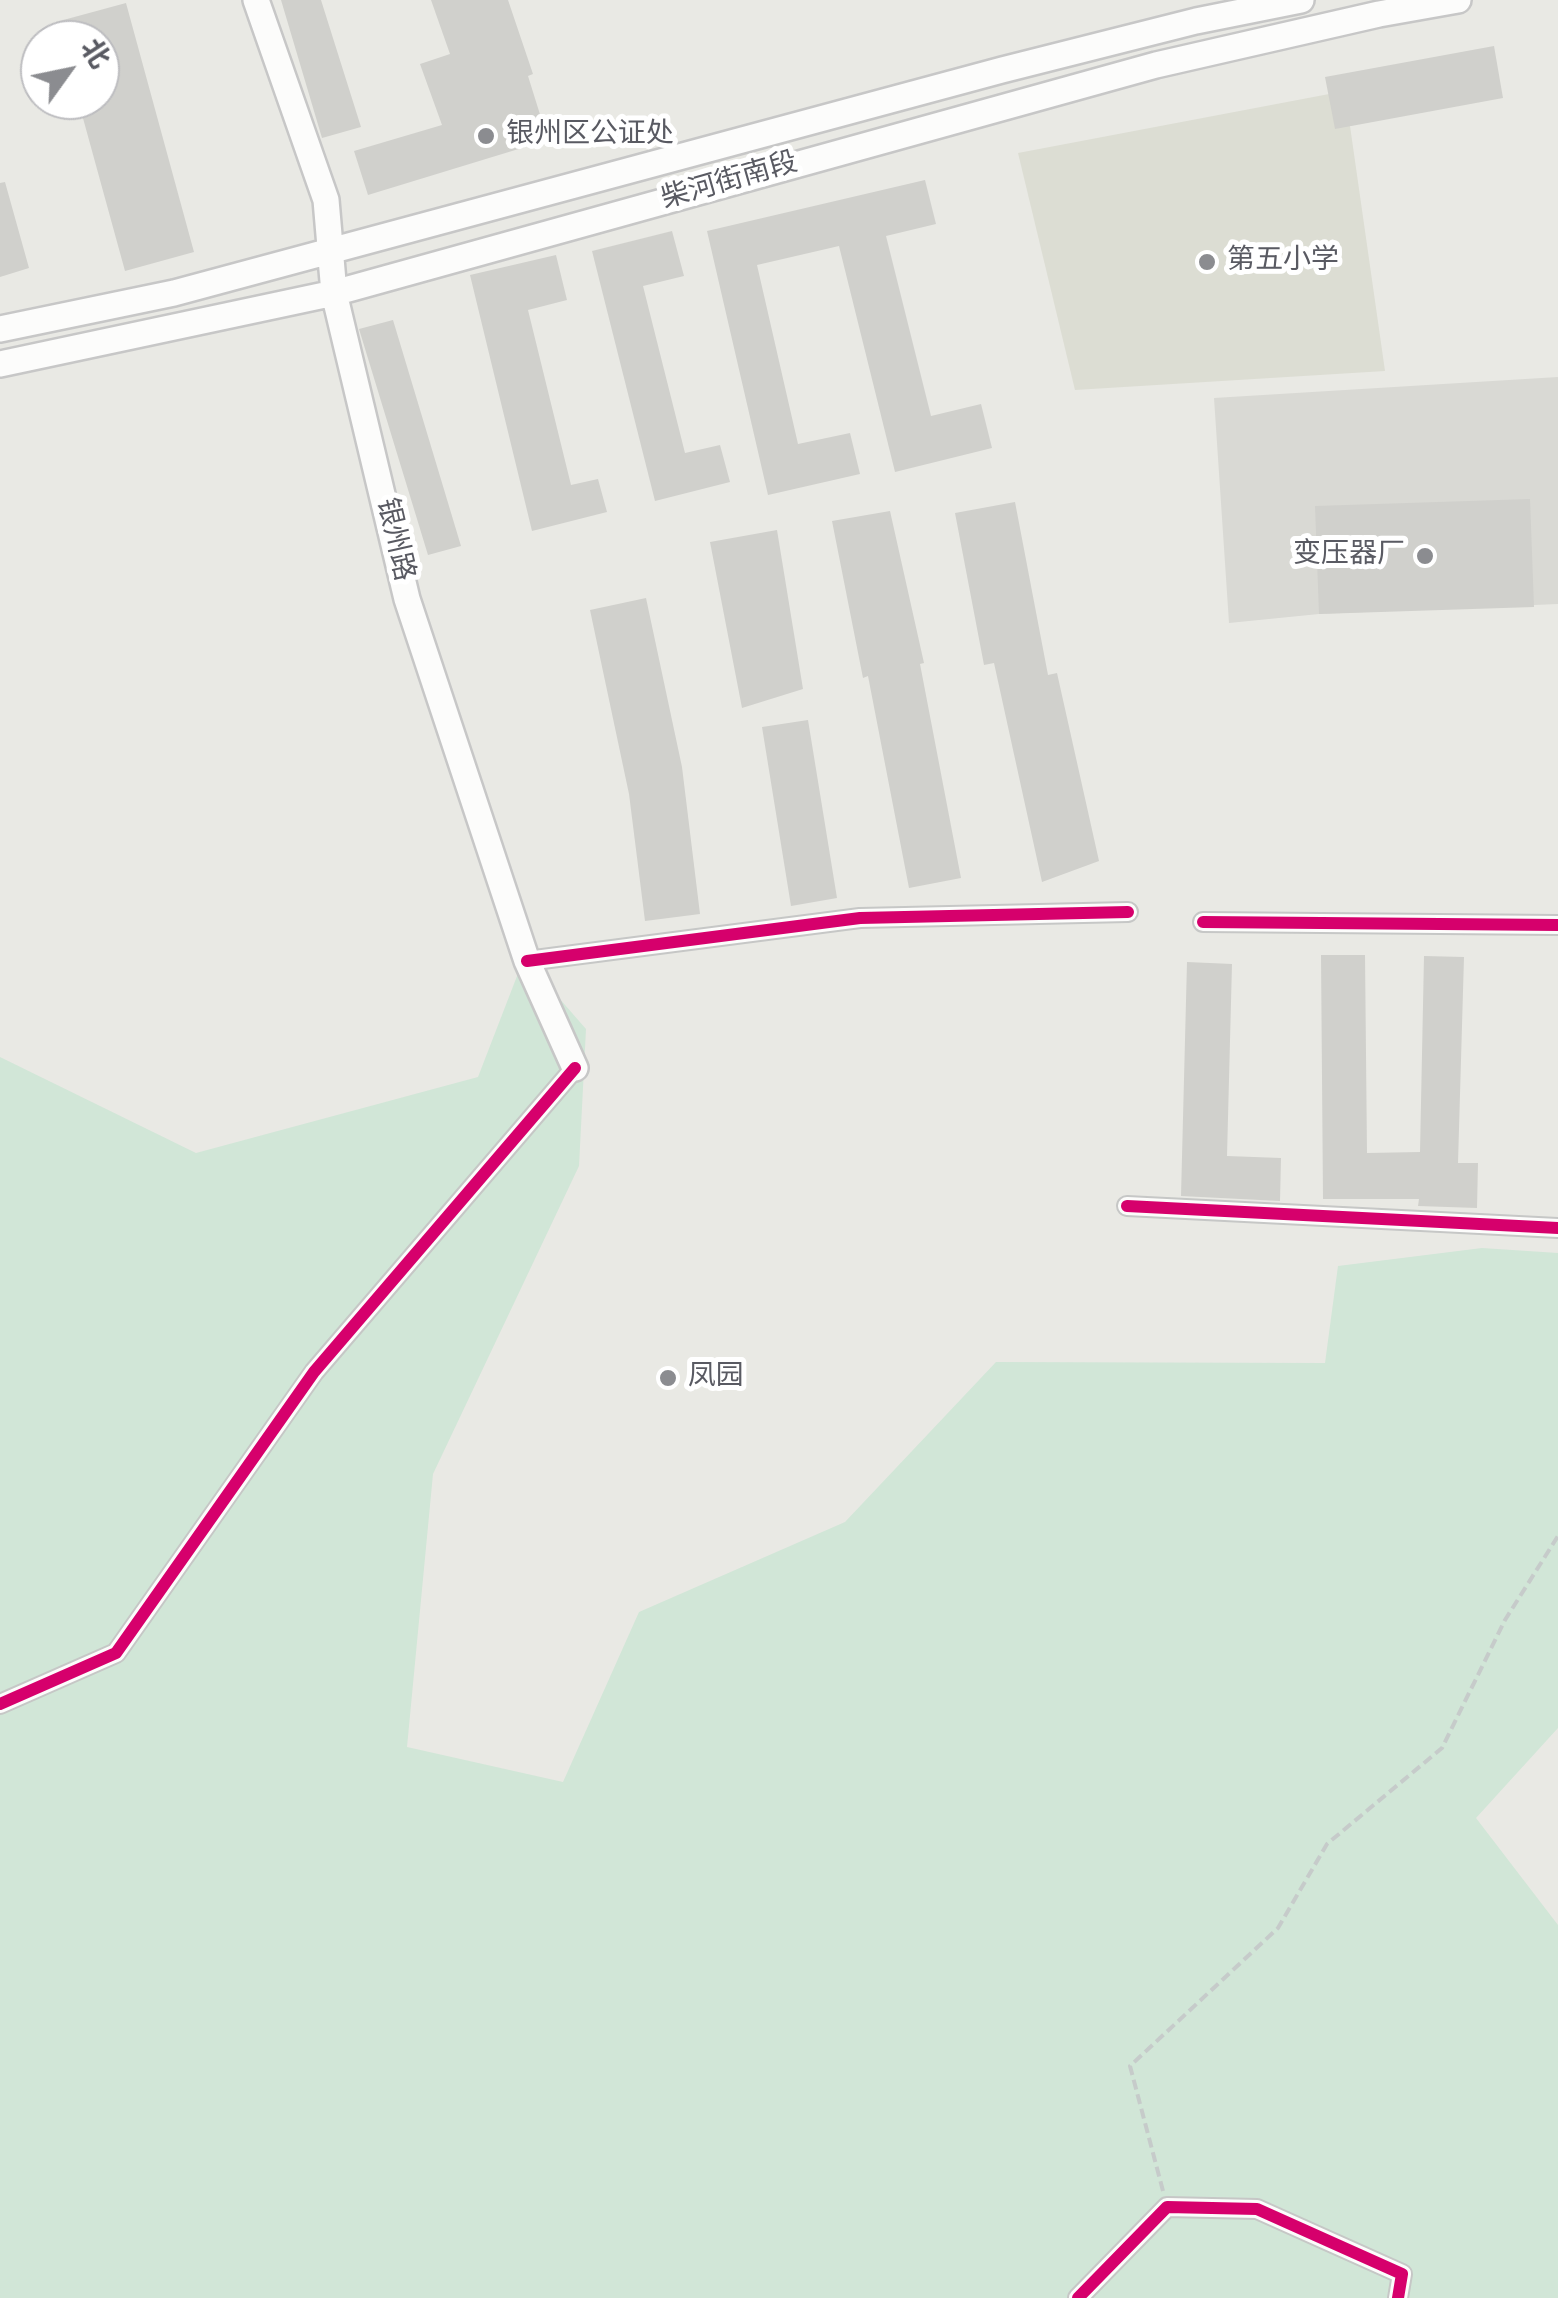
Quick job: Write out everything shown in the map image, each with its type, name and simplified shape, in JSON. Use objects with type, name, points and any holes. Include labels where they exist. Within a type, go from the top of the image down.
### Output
[{"type":"main road","name":"银州路","points":[[256,0],[326,200],[334,293],[407,599],[528,961],[575,1068]]},
{"type":"main road","name":"柴河街南段","points":[[0,329],[174,293],[1002,70],[1196,21],[1300,0]]},
{"type":"main road","name":"柴河街南段","points":[[0,364],[334,293],[1156,65],[1458,0]]},
{"type":"street","points":[[528,961],[860,918],[1128,912]]},
{"type":"street","points":[[1203,922],[1558,926]]},
{"type":"street","points":[[0,1704],[116,1653],[314,1372],[575,1068]]},
{"type":"street","points":[[1127,1206],[1558,1228]]},
{"type":"street","points":[[1078,2298],[1167,2207],[1258,2208],[1402,2274],[1398,2298]]},
{"type":"path","points":[[1167,2207],[1130,2066],[1278,1928],[1327,1844],[1442,1748],[1506,1620],[1558,1536]]},
{"type":"shaded area","name":"第五小学","points":[[1345,91],[1385,371],[1075,390],[1018,153]]},
{"type":"shaded area","points":[[1558,377],[1558,604],[1319,614],[1229,623],[1214,398]]},
{"type":"green space","points":[[524,958],[586,1029],[579,1166],[433,1474],[407,1747],[563,1782],[639,1612],[845,1522],[996,1362],[1325,1363],[1338,1266],[1482,1248],[1558,1253],[1558,1728],[1476,1818],[1558,1925],[1558,2298],[0,2298],[0,1057],[196,1153],[478,1077]]},
{"type":"building","points":[[281,0],[321,0],[361,127],[322,138]]},
{"type":"building","points":[[431,0],[508,0],[533,74],[528,76],[548,140],[368,195],[354,151],[442,125],[420,64],[450,54]]},
{"type":"building","points":[[126,3],[194,252],[125,271],[83,120],[120,120],[120,20],[63,20]]},
{"type":"building","points":[[1494,46],[1503,98],[1335,129],[1325,77]]},
{"type":"building","points":[[925,180],[936,224],[886,236],[931,416],[981,404],[992,448],[895,472],[839,246],[757,265],[798,444],[850,433],[860,474],[768,495],[707,231]]},
{"type":"building","points":[[5,182],[29,268],[0,277],[0,183]]},
{"type":"building","points":[[672,231],[684,276],[643,286],[685,453],[720,445],[730,482],[655,501],[592,251]]},
{"type":"building","points":[[556,255],[567,300],[528,310],[571,485],[598,479],[607,512],[532,531],[470,275]]},
{"type":"building","points":[[393,320],[461,546],[428,555],[359,329]]},
{"type":"building","name":"变压器厂","points":[[1530,499],[1534,607],[1319,614],[1315,506]]},
{"type":"building","points":[[1015,502],[1048,675],[1057,673],[1099,861],[1042,882],[994,663],[984,665],[955,513]]},
{"type":"building","points":[[890,511],[924,663],[920,664],[961,878],[909,888],[868,676],[863,678],[832,521]]},
{"type":"building","points":[[777,530],[803,689],[742,708],[710,542]]},
{"type":"building","points":[[646,598],[682,767],[700,914],[645,921],[629,794],[590,610]]},
{"type":"building","points":[[808,720],[837,898],[791,906],[762,727]]},
{"type":"building","points":[[1321,955],[1365,955],[1367,1153],[1420,1152],[1424,956],[1464,957],[1458,1163],[1478,1163],[1477,1208],[1418,1206],[1419,1199],[1323,1199]]},
{"type":"building","points":[[1187,962],[1232,964],[1227,1156],[1281,1158],[1280,1201],[1181,1196]]},
{"type":"cycle path","points":[[527,961],[860,918],[1128,912]]},
{"type":"cycle path","points":[[1203,922],[1558,925]]},
{"type":"cycle path","points":[[0,1704],[116,1653],[314,1372],[575,1068]]},
{"type":"cycle path","points":[[1127,1206],[1558,1228]]},
{"type":"cycle path","points":[[1078,2298],[1167,2207],[1257,2209],[1402,2274],[1398,2298]]},
{"type":"place","name":"银州区公证处","points":[[486,136]]},
{"type":"place","name":"第五小学","points":[[1207,262]]},
{"type":"place","name":"变压器厂","points":[[1425,556]]},
{"type":"place","name":"凤园","points":[[668,1378]]}]
